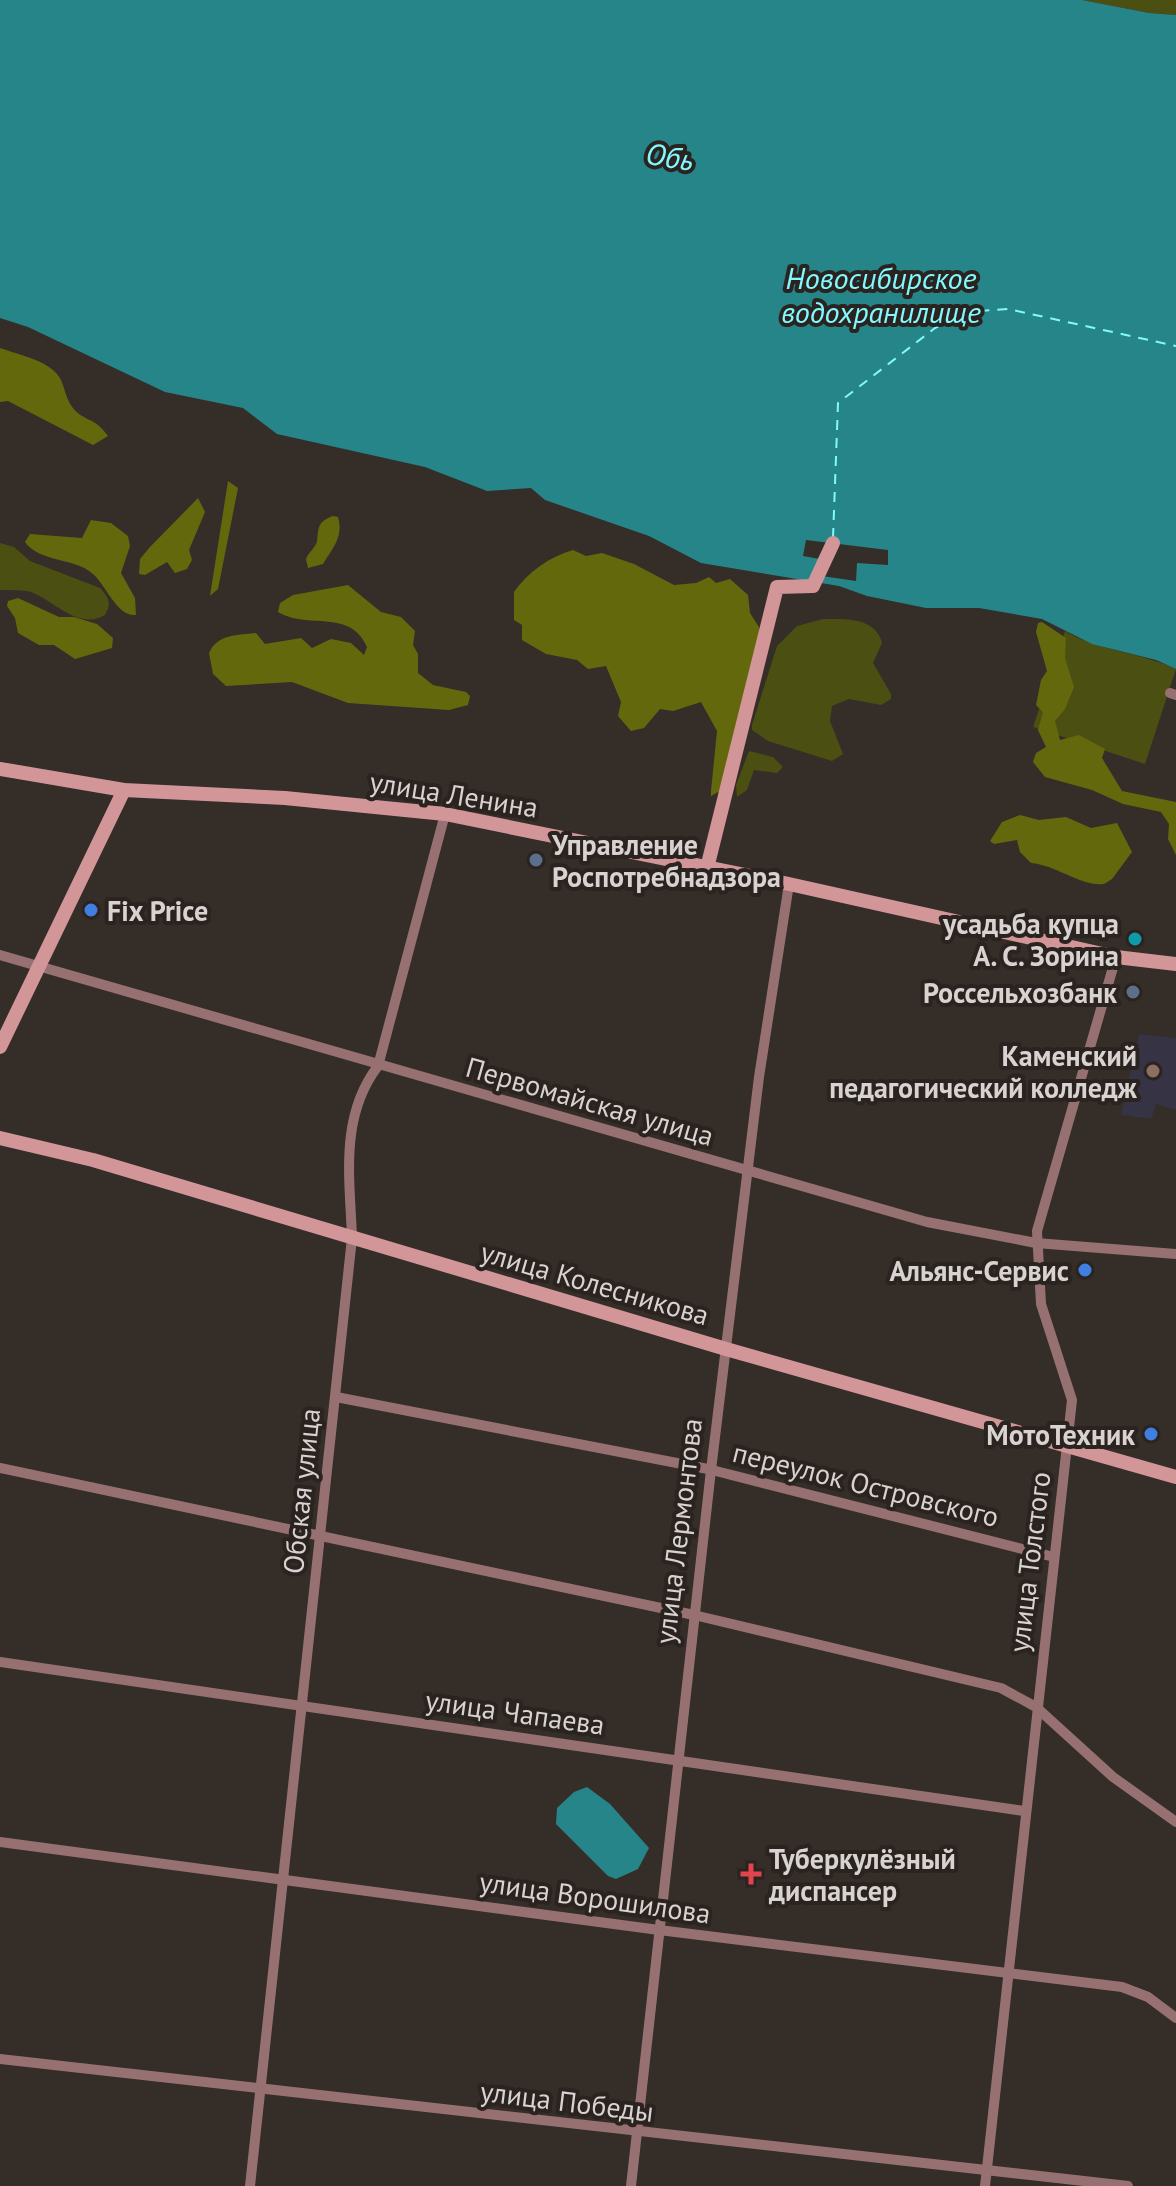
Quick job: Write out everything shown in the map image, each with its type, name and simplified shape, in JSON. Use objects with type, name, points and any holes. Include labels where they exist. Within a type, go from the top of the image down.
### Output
[{"type":"street","points":[[707,868],[777,587],[813,586],[833,543]]},
{"type":"street","name":"улица Ленина","points":[[0,769],[124,790],[285,798],[445,814],[789,884],[1116,957],[1176,964]]},
{"type":"street","points":[[0,1047],[124,790]]},
{"type":"street","name":"Обская улица","points":[[250,2186],[352,1238],[351,1126],[357,1100],[378,1066],[445,814]]},
{"type":"street","name":"улица Лермонтова","points":[[631,2186],[711,1470],[759,1077],[789,884]]},
{"type":"street","name":"Первомайская улица","points":[[0,955],[927,1222],[1036,1243],[1176,1254]]},
{"type":"street","name":"улица Толстого","points":[[985,2186],[1024,1811],[1072,1400],[1041,1304],[1036,1243],[1116,957]]},
{"type":"street","name":"улица Колесникова","points":[[0,1138],[93,1160],[726,1349],[1176,1477]]},
{"type":"street","name":"переулок Островского","points":[[336,1397],[711,1470],[1054,1557]]},
{"type":"street","points":[[0,1468],[694,1615],[1001,1688],[1036,1707],[1113,1777],[1176,1822]]},
{"type":"street","name":"улица Чапаева","points":[[0,1662],[1024,1811]]},
{"type":"street","name":"улица Ворошилова","points":[[0,1842],[659,1930],[1122,1987],[1148,1997],[1176,2018]]},
{"type":"street","name":"улица Победы","points":[[0,2059],[1128,2186]]},
{"type":"shaded area","points":[[1082,0],[1176,0],[1176,15],[1149,13]]},
{"type":"shaded area","points":[[0,348],[34,360],[57,373],[75,410],[97,424],[108,436],[93,445],[8,401],[0,402]]},
{"type":"shaded area","points":[[228,481],[238,488],[218,589],[210,596]]},
{"type":"shaded area","points":[[198,498],[205,512],[189,550],[192,560],[187,569],[175,573],[167,562],[145,575],[139,574],[140,559]]},
{"type":"shaded area","points":[[333,516],[338,517],[339,524],[336,542],[323,564],[308,568],[306,559],[316,543],[320,526]]},
{"type":"shaded area","points":[[91,520],[111,523],[128,536],[130,546],[121,573],[135,598],[136,615],[123,611],[93,574],[39,553],[25,542],[30,534],[82,538]]},
{"type":"shaded area","points":[[0,543],[14,547],[30,561],[100,588],[108,601],[105,615],[85,619],[65,612],[36,594],[0,590]]},
{"type":"shaded area","points":[[573,550],[586,556],[602,553],[634,564],[674,585],[696,583],[709,577],[716,583],[730,579],[748,595],[750,613],[759,627],[760,637],[720,791],[711,796],[717,731],[701,702],[673,711],[660,709],[644,728],[631,731],[618,716],[621,702],[606,666],[588,669],[577,660],[546,654],[522,640],[522,625],[514,620],[514,592],[540,566]]},
{"type":"shaded area","points":[[348,585],[381,612],[401,617],[415,631],[413,645],[418,654],[418,673],[433,685],[466,692],[470,696],[468,705],[449,710],[348,703],[292,682],[226,686],[213,674],[209,653],[213,647],[223,639],[242,634],[256,633],[265,644],[301,638],[312,648],[331,639],[351,643],[364,655],[367,647],[360,635],[350,628],[302,620],[278,612],[280,603],[293,595]]},
{"type":"shaded area","points":[[18,598],[59,617],[74,617],[97,624],[113,638],[112,648],[75,659],[54,645],[39,645],[18,633],[15,618],[7,606],[8,601]]},
{"type":"shaded area","points":[[823,619],[858,621],[873,628],[882,643],[873,663],[891,694],[891,699],[881,705],[849,699],[832,706],[830,721],[843,754],[832,761],[768,741],[752,730],[777,646],[797,626]]},
{"type":"shaded area","points":[[1042,622],[1066,638],[1065,658],[1074,687],[1065,709],[1055,721],[1060,740],[1079,735],[1105,749],[1102,758],[1122,791],[1176,802],[1176,855],[1168,839],[1169,824],[1161,812],[1123,804],[1092,790],[1045,777],[1033,762],[1036,753],[1046,747],[1038,730],[1043,712],[1036,705],[1041,680],[1047,671],[1036,632],[1038,623]]},
{"type":"shaded area","points":[[1065,631],[1091,643],[1176,669],[1145,764],[1033,727]]},
{"type":"shaded area","points":[[749,751],[773,757],[783,767],[777,773],[754,770],[747,790],[737,797],[736,785]]},
{"type":"shaded area","points":[[1020,815],[1039,820],[1066,817],[1091,828],[1117,823],[1132,852],[1112,879],[1104,884],[1087,882],[1031,863],[1020,852],[1017,840],[994,844],[990,841],[1002,822]]},
{"type":"shaded area","name":"Каменский педагогический колледж","points":[[1139,1034],[1176,1038],[1176,1110],[1156,1104],[1151,1119],[1121,1115]]},
{"type":"water","name":"Новосибирское водохранилище","points":[[0,0],[1082,0],[1176,15],[1176,669],[1156,660],[1092,644],[1042,619],[979,608],[926,608],[867,596],[839,586],[701,563],[649,536],[545,500],[531,488],[487,491],[425,467],[277,434],[243,408],[165,392],[28,327],[0,318]]},
{"type":"water","points":[[587,1787],[610,1804],[649,1848],[638,1869],[616,1879],[608,1876],[556,1824],[557,1808],[574,1792]]},
{"type":"pier","points":[[806,540],[888,550],[888,565],[857,563],[856,581],[822,576],[820,559],[803,556]]},
{"type":"ferry route","points":[[833,538],[838,403],[935,328],[966,312],[1008,309],[1176,346]]},
{"type":"place","name":"Управление Роспотребнадзора","points":[[536,860]]},
{"type":"place","name":"Fix Price","points":[[91,910]]},
{"type":"place","name":"усадьба купца А. С. Зорина","points":[[1135,939]]},
{"type":"place","name":"Россельхозбанк","points":[[1133,992]]},
{"type":"place","name":"Каменский педагогический колледж","points":[[1153,1071]]},
{"type":"place","name":"Альянс-Сервис","points":[[1085,1270]]},
{"type":"place","name":"МотоТехник","points":[[1151,1434]]},
{"type":"place","name":"Туберкулёзный диспансер","points":[[751,1874]]},
{"type":"water label","name":"Обь","points":[[670,156]]}]
